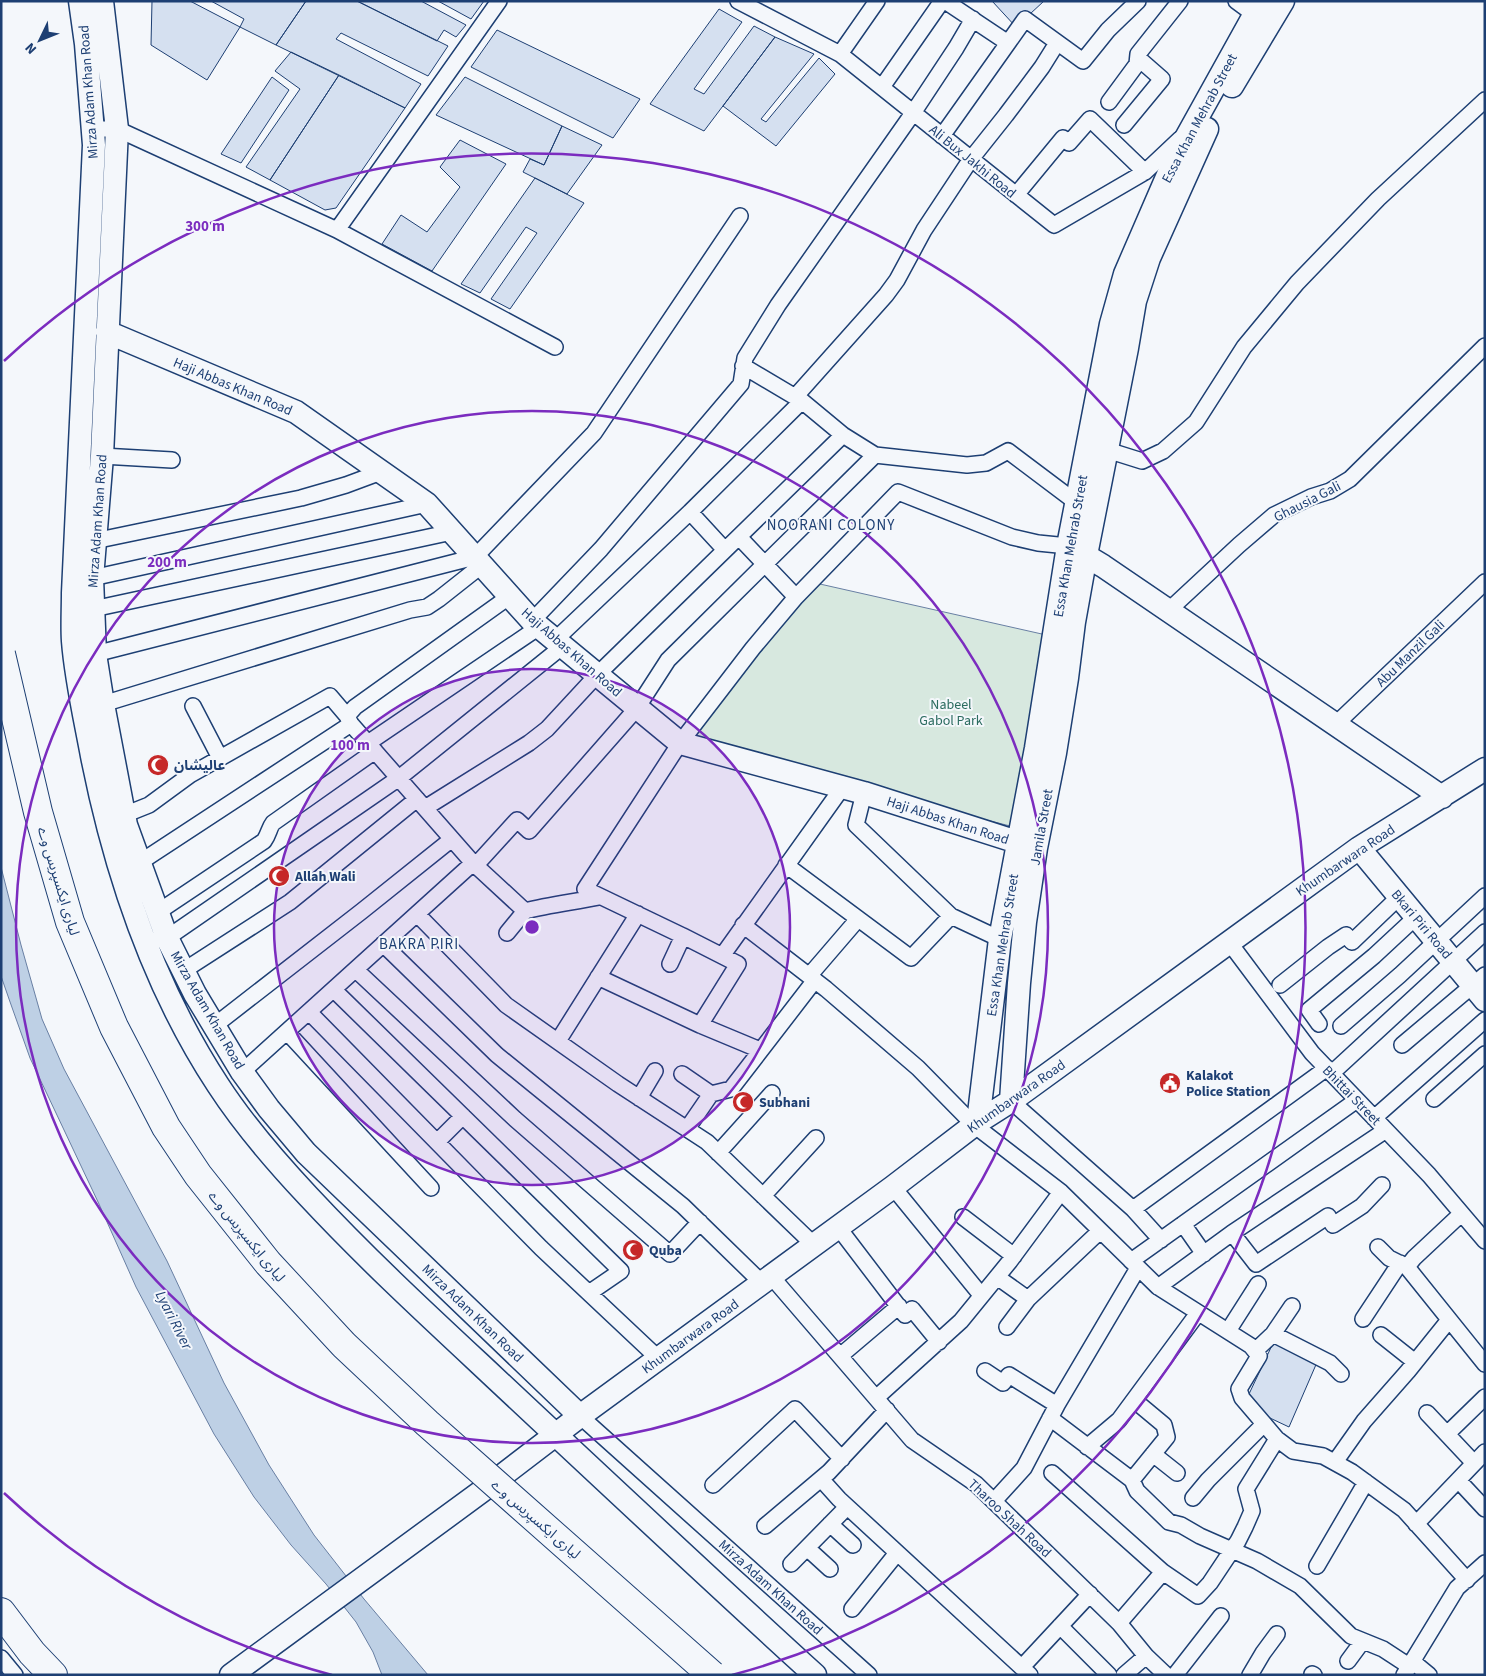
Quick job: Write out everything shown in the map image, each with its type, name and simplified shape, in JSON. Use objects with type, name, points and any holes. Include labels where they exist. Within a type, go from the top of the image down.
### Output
[{"type":"highway","name":"لیاری ایکسپریس وے","points":[[1,654],[38,812],[70,922],[91,976],[118,1036],[166,1127],[198,1175],[232,1220],[274,1270],[371,1372],[712,1675]]},
{"type":"highway","points":[[1,1612],[32,1653],[53,1675]]},
{"type":"main road","name":"Mirza Adam Khan Road","points":[[80,1],[86,44],[94,145],[72,594],[73,641],[85,720],[103,810],[125,888],[157,973],[191,1041],[218,1087],[253,1134],[284,1171],[408,1297],[815,1675]]},
{"type":"main road","name":"Mirza Adam Khan Road","points":[[102,1],[117,129],[102,456],[92,578],[93,610],[95,654],[103,704],[124,815],[139,863],[183,971],[242,1072],[269,1109],[306,1153],[580,1416]]},
{"type":"main road","name":"Essa Khan Mehrab Street","points":[[976,1123],[1000,939],[1027,845],[1036,748],[1063,637],[1077,550],[1077,501],[1111,324],[1125,274],[1176,154],[1197,132],[1283,1]]},
{"type":"main road","name":"Essa Khan Mehrab Street","points":[[1077,550],[1093,517],[1134,309],[1149,258],[1197,132],[1259,8]]},
{"type":"main road","name":"Haji Abbas Khan Road","points":[[107,332],[296,412],[427,504],[510,596],[547,633],[680,743],[864,793],[1027,845]]},
{"type":"main road","points":[[1077,550],[1442,797]]},
{"type":"main road","name":"Khumbarwara Road","points":[[231,1675],[893,1187],[976,1123],[1011,1101],[1359,848],[1483,774]]},
{"type":"main road","name":"Jamila Street","points":[[1011,1101],[1025,922],[1027,845]]},
{"type":"main road","name":"Bkari Piri Road","points":[[1359,848],[1453,961],[1481,986]]},
{"type":"street","points":[[337,230],[500,1]]},
{"type":"street","name":"Ali Bux Jakhi Road","points":[[738,1],[840,54],[1054,225],[1145,172],[1197,132]]},
{"type":"street","points":[[840,54],[877,1]]},
{"type":"street","points":[[942,136],[1025,19],[1083,61],[1108,30],[1138,1]]},
{"type":"street","points":[[1109,102],[1137,64],[1138,54],[1180,1]]},
{"type":"street","points":[[1236,1],[1259,8]]},
{"type":"street","points":[[882,87],[949,3],[1008,43]]},
{"type":"street","points":[[158,912],[264,841],[269,834],[270,826],[372,747],[547,633],[601,549],[740,384],[745,358],[778,305],[913,112],[973,19]]},
{"type":"street","points":[[168,938],[399,778],[547,633],[690,512],[799,399],[886,295],[897,280],[924,230],[971,159],[1011,108],[1057,43]]},
{"type":"street","points":[[1124,125],[1162,79],[1138,58]]},
{"type":"street","points":[[1107,450],[1142,461],[1163,451],[1196,422],[1244,347],[1297,283],[1378,199],[1485,100]]},
{"type":"street","points":[[1016,195],[1063,138],[1069,143],[1090,119],[1145,172]]},
{"type":"street","points":[[93,129],[117,129],[337,230],[555,347]]},
{"type":"street","points":[[103,704],[410,610],[427,607],[439,599],[478,561],[594,434],[740,216]]},
{"type":"street","name":"Ghausia Gali","points":[[1168,611],[1274,515],[1311,497],[1330,491],[1350,479],[1485,346]]},
{"type":"street","points":[[743,366],[799,399],[843,435],[875,455],[967,465],[986,463],[1008,450],[1077,501],[1093,517]]},
{"type":"street","points":[[183,971],[290,902],[421,804],[529,743],[547,729],[597,675],[843,435]]},
{"type":"street","points":[[242,1072],[474,864],[517,820],[529,831],[637,708],[668,660],[875,455]]},
{"type":"street","points":[[102,456],[172,460]]},
{"type":"street","points":[[94,541],[301,498],[346,485],[381,472]]},
{"type":"street","points":[[700,1025],[738,964],[585,889],[680,743],[753,648],[796,597],[898,492],[1012,537],[1077,550]]},
{"type":"street","points":[[92,578],[427,504]]},
{"type":"street","points":[[690,512],[725,550]]},
{"type":"street","points":[[93,610],[452,532]]},
{"type":"street","points":[[739,537],[796,597]]},
{"type":"street","points":[[95,654],[478,561]]},
{"type":"street","name":"Abu Manzil Gali","points":[[1336,724],[1485,582]]},
{"type":"street","points":[[139,863],[349,720],[355,707],[510,596]]},
{"type":"street","points":[[124,815],[149,805],[190,775],[330,696],[474,864],[524,911]]},
{"type":"street","points":[[194,706],[220,758]]},
{"type":"street","points":[[722,956],[842,788]]},
{"type":"street","points":[[864,793],[856,825],[951,916],[1000,939]]},
{"type":"street","points":[[214,1026],[452,839]]},
{"type":"street","points":[[786,865],[911,958],[951,916]]},
{"type":"street","points":[[1341,1026],[1400,975],[1485,896]]},
{"type":"street","points":[[507,933],[524,911],[600,897]]},
{"type":"street","points":[[1280,985],[1346,935],[1352,942],[1399,897]]},
{"type":"street","points":[[417,914],[506,1005],[639,1098],[707,1142],[814,1245]]},
{"type":"street","points":[[558,1041],[638,914]]},
{"type":"street","points":[[1320,1024],[1309,1010],[1374,956],[1416,917]]},
{"type":"street","points":[[687,1129],[711,1094],[731,1089],[858,918]]},
{"type":"street","points":[[743,925],[812,978],[918,1068],[976,1123],[1061,1192],[1158,1287],[1251,1346],[1259,1356],[1239,1389],[1242,1398],[1277,1439],[1293,1451],[1323,1456],[1335,1462],[1404,1510],[1467,1580]]},
{"type":"street","points":[[1133,1209],[1329,1071],[1485,932]]},
{"type":"street","points":[[670,964],[684,936]]},
{"type":"street","name":"Bhittai Street","points":[[1229,942],[1312,1053],[1429,1175],[1485,1241]]},
{"type":"street","name":"Tharoo Shah Road","points":[[384,944],[497,1055],[683,1206],[766,1280],[840,1356],[912,1440],[976,1484],[1119,1623],[1146,1656],[1166,1675]]},
{"type":"street","points":[[356,970],[515,1119],[670,1254],[700,1222]]},
{"type":"street","points":[[598,977],[700,1025],[760,1050]]},
{"type":"street","points":[[1402,1045],[1481,986]]},
{"type":"street","points":[[334,990],[621,1271],[589,1293]]},
{"type":"street","points":[[309,1012],[541,1248],[659,1359]]},
{"type":"street","points":[[1374,1118],[1485,1020]]},
{"type":"street","points":[[287,1032],[430,1188]]},
{"type":"street","points":[[1434,1099],[1485,1054]]},
{"type":"street","points":[[639,1098],[655,1071]]},
{"type":"street","points":[[682,1074],[711,1094]]},
{"type":"street","points":[[718,1153],[772,1093]]},
{"type":"street","points":[[994,1501],[1024,1468],[1134,1264],[1161,1240],[1357,1100]]},
{"type":"street","points":[[1011,1101],[1133,1209],[1161,1240]]},
{"type":"street","points":[[437,1142],[463,1116]]},
{"type":"street","points":[[1158,1287],[1232,1233],[1386,1130]]},
{"type":"street","points":[[762,1196],[816,1138]]},
{"type":"street","points":[[1232,1233],[1256,1264],[1328,1216],[1333,1225],[1362,1206],[1382,1185]]},
{"type":"street","points":[[893,1187],[981,1295]]},
{"type":"street","points":[[876,1398],[961,1321],[1014,1256],[1061,1192]]},
{"type":"street","points":[[1363,1320],[1403,1265],[1414,1258],[1461,1214]]},
{"type":"street","points":[[963,1218],[1014,1256]]},
{"type":"street","points":[[1183,1224],[1204,1254]]},
{"type":"street","points":[[838,1227],[905,1315],[912,1309],[939,1342]]},
{"type":"street","points":[[1007,1327],[1028,1299],[1100,1231]]},
{"type":"street","points":[[1378,1247],[1389,1258],[1403,1265],[1485,1364]]},
{"type":"street","points":[[997,1277],[1028,1299]]},
{"type":"street","points":[[1228,1331],[1258,1284]]},
{"type":"street","points":[[840,1356],[898,1306]]},
{"type":"street","points":[[1255,1351],[1273,1334],[1292,1306]]},
{"type":"street","points":[[1087,1447],[1119,1420],[1198,1313]]},
{"type":"street","points":[[1335,1462],[1364,1420],[1449,1320]]},
{"type":"street","points":[[1273,1334],[1330,1362],[1341,1374]]},
{"type":"street","points":[[1381,1335],[1415,1362]]},
{"type":"street","points":[[984,1371],[1003,1383],[1009,1375],[1054,1412],[1087,1447],[1132,1480],[1137,1491],[1169,1522],[1181,1525],[1257,1561],[1300,1586],[1351,1636],[1383,1649],[1409,1667],[1429,1675]]},
{"type":"street","points":[[1447,1434],[1485,1397]]},
{"type":"street","points":[[1132,1480],[1167,1437],[1164,1425],[1134,1400]]},
{"type":"street","points":[[713,1485],[795,1409],[842,1459]]},
{"type":"street","points":[[765,1526],[821,1479],[887,1410]]},
{"type":"street","points":[[1416,1524],[1480,1458],[1447,1434],[1427,1413]]},
{"type":"street","name":"Mirza Adam Khan Road","points":[[580,1416],[869,1675]]},
{"type":"street","points":[[1193,1498],[1208,1480],[1264,1424]]},
{"type":"street","points":[[1052,1472],[1163,1572],[1198,1596],[1238,1541],[1252,1511],[1246,1489],[1277,1439]]},
{"type":"street","points":[[1153,1454],[1177,1473]]},
{"type":"street","points":[[821,1479],[897,1553],[1026,1671],[1060,1626],[1090,1594]]},
{"type":"street","points":[[1458,1480],[1485,1509]]},
{"type":"street","points":[[1317,1566],[1366,1482]]},
{"type":"street","points":[[792,1564],[847,1506]]},
{"type":"street","points":[[830,1524],[853,1545]]},
{"type":"street","points":[[807,1548],[830,1569]]},
{"type":"street","points":[[852,1609],[897,1553]]},
{"type":"street","points":[[1409,1667],[1457,1588],[1485,1563]]},
{"type":"street","points":[[1119,1623],[1163,1572]]},
{"type":"street","points":[[1175,1675],[1221,1616]]},
{"type":"street","points":[[1060,1626],[1109,1675]]},
{"type":"street","points":[[1250,1675],[1263,1653],[1278,1634]]},
{"type":"street","points":[[1348,1661],[1362,1642]]},
{"type":"street","points":[[1124,1675],[1146,1656]]},
{"type":"street","points":[[1,1658],[15,1675]]},
{"type":"green space","name":"Nabeel Gabol Park","points":[[811,582],[1064,639],[1034,832],[680,743]]},
{"type":"water","name":"Lyari River","points":[[1,867],[42,1019],[64,1069],[167,1261],[224,1383],[269,1465],[314,1535],[364,1599],[428,1675],[382,1675],[373,1652],[356,1622],[326,1584],[291,1545],[254,1497],[214,1434],[136,1287],[30,1058],[1,976]]},
{"type":"building","points":[[152,1],[190,1],[240,27],[207,80],[151,45]]},
{"type":"building","points":[[211,1],[306,1],[276,45],[240,27],[244,19]]},
{"type":"building","points":[[306,1],[357,1],[448,46],[428,76],[341,33],[336,39],[421,84],[405,108],[276,45]]},
{"type":"building","points":[[357,1],[421,1],[466,25],[456,37],[444,30],[437,41]]},
{"type":"building","points":[[438,1],[484,1],[471,19]]},
{"type":"building","points":[[992,1],[1044,1],[1016,27]]},
{"type":"building","points":[[719,9],[742,22],[694,89],[704,94],[754,26],[775,37],[704,131],[650,104]]},
{"type":"building","points":[[497,30],[640,99],[613,138],[471,67]]},
{"type":"building","points":[[775,37],[814,54],[761,119],[766,122],[819,58],[835,74],[776,146],[723,106]]},
{"type":"building","points":[[291,52],[339,75],[270,180],[246,167],[300,89],[275,71]]},
{"type":"building","points":[[339,75],[405,108],[336,208],[325,210],[270,180]]},
{"type":"building","points":[[272,77],[289,90],[241,163],[221,154]]},
{"type":"building","points":[[465,77],[562,126],[544,165],[436,115]]},
{"type":"building","points":[[562,126],[602,145],[567,194],[523,172],[530,159],[544,165]]},
{"type":"building","points":[[460,140],[506,164],[432,271],[382,244],[401,215],[427,232],[460,187],[440,167]]},
{"type":"building","points":[[535,178],[584,203],[510,309],[491,299],[537,233],[526,227],[480,293],[461,284]]},
{"type":"building","points":[[1275,1339],[1318,1360],[1289,1427],[1253,1410],[1249,1394]]},
{"type":"place","name":"عالیشان","points":[[158,765]]},
{"type":"place","name":"Allah Wali","points":[[279,876]]},
{"type":"place","name":"Kalakot Police Station","points":[[1170,1083]]},
{"type":"place","name":"Subhani","points":[[743,1102]]},
{"type":"place","name":"Quba","points":[[633,1250]]},
{"type":"district","name":"NOORANI COLONY","points":[[831,525]]},
{"type":"district","name":"BAKRA PIRI","points":[[419,944]]}]
